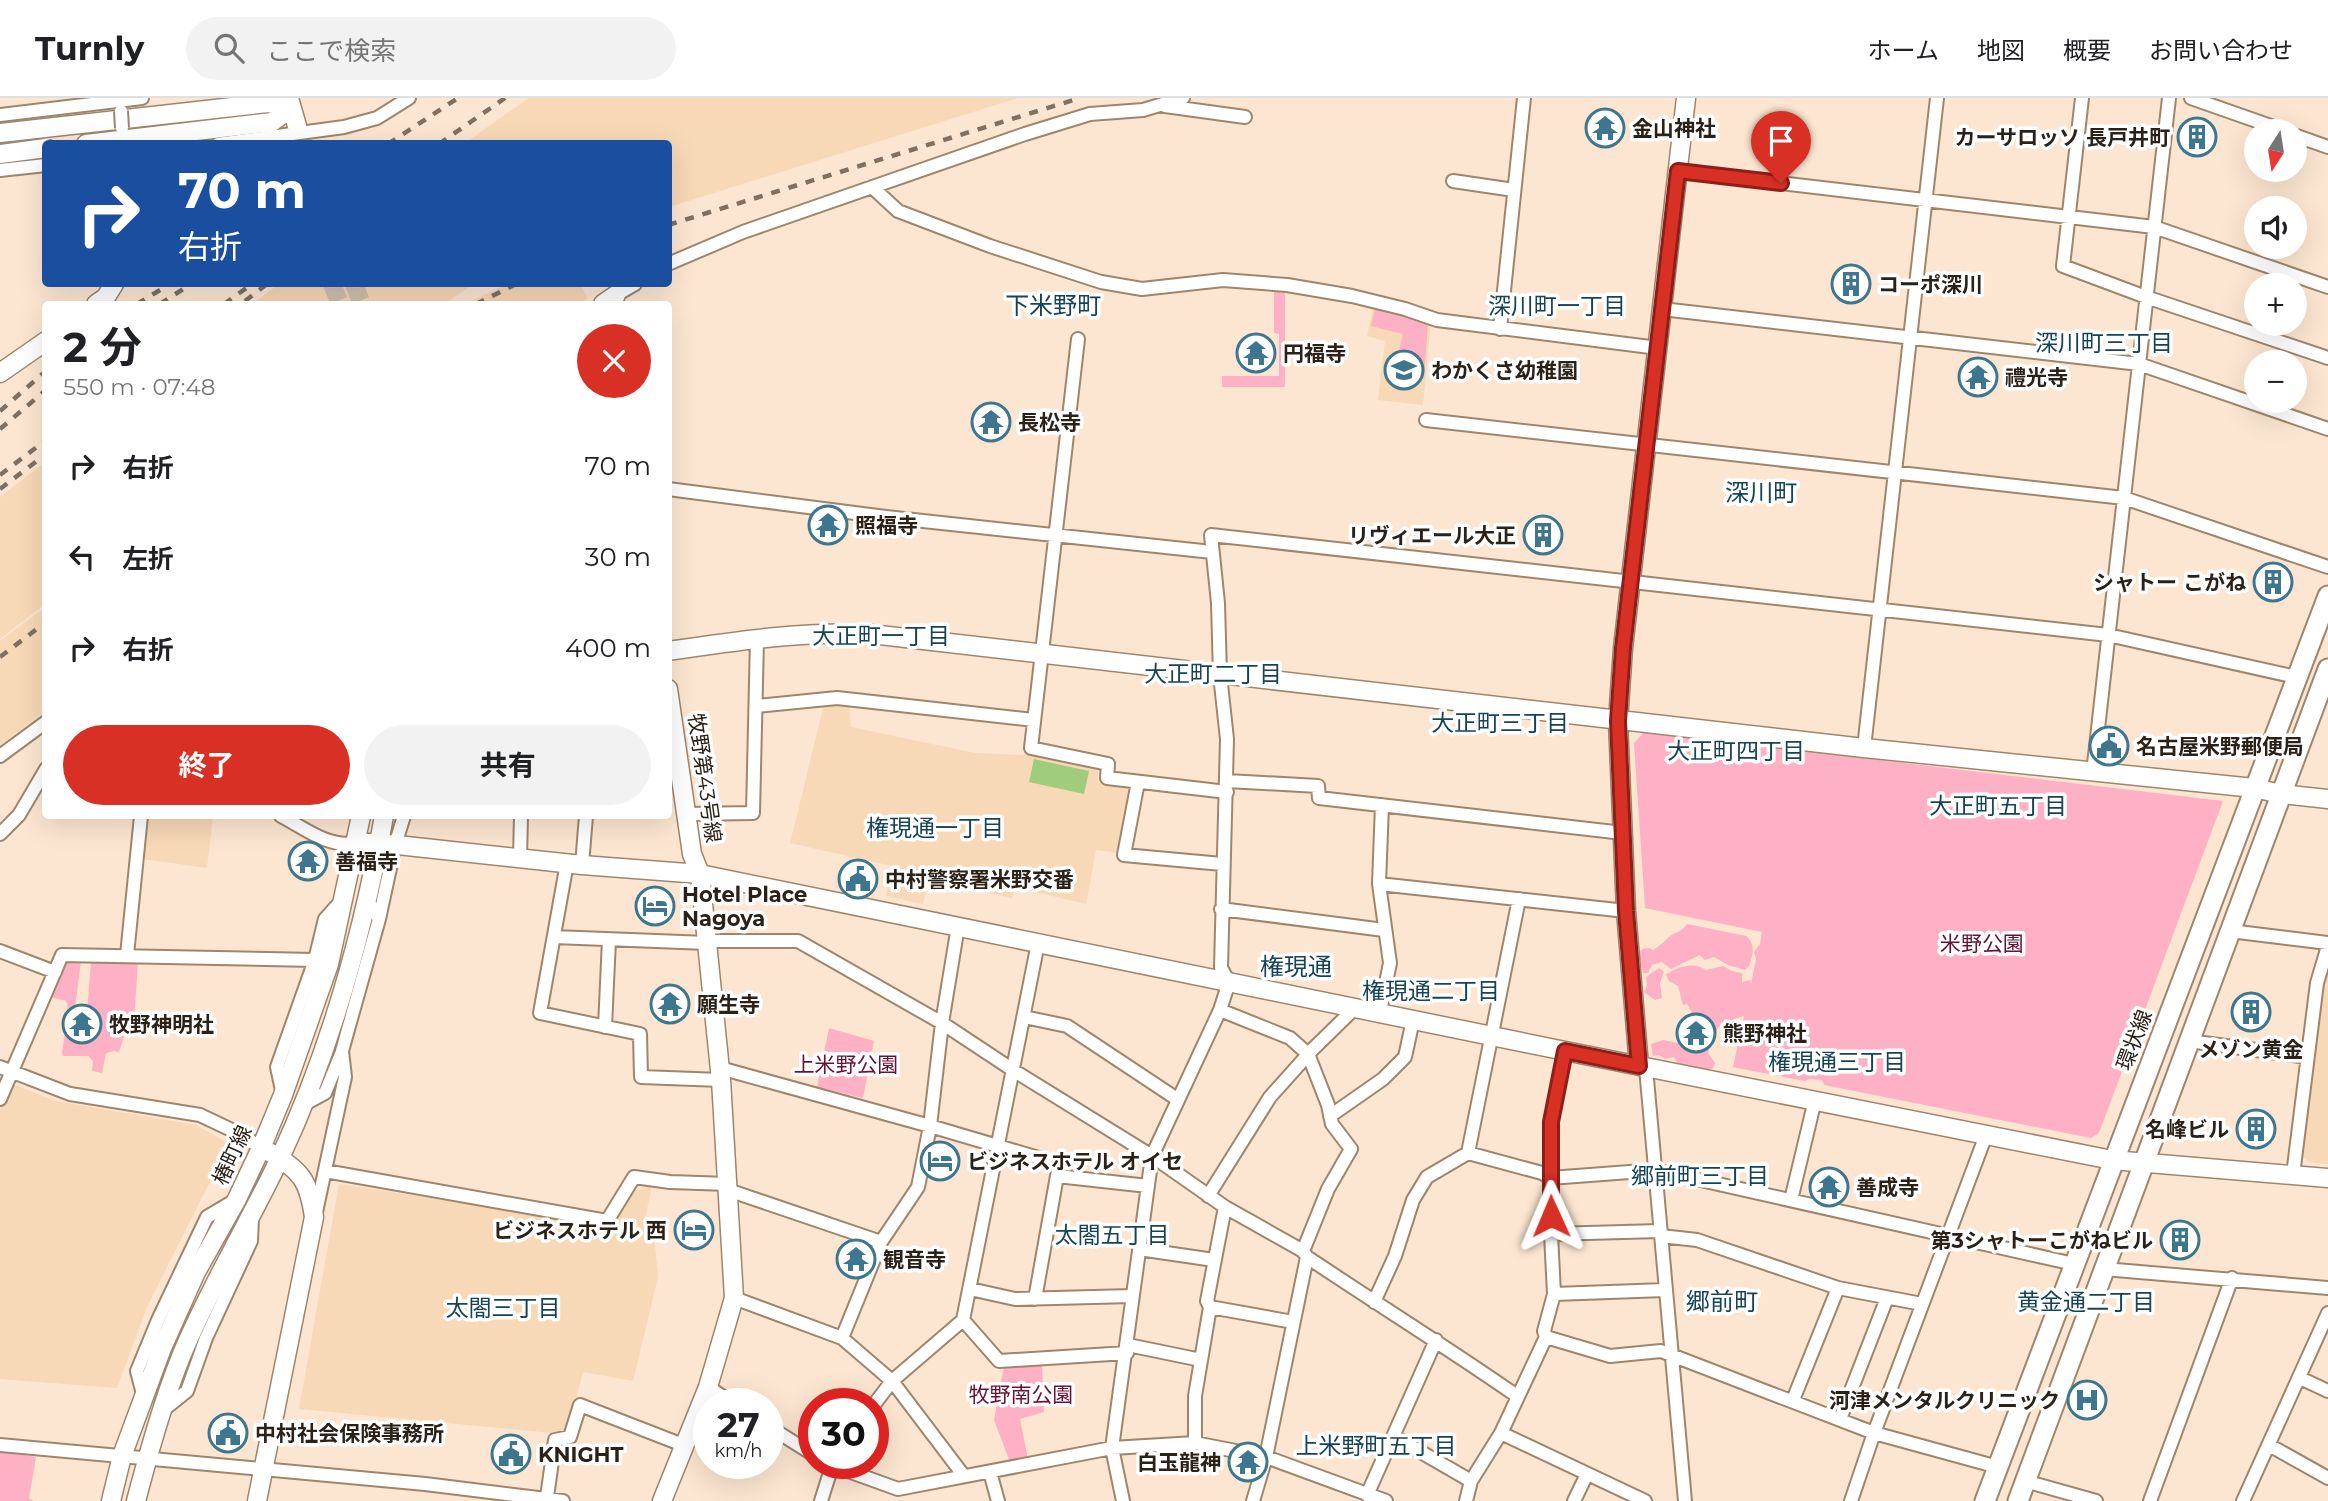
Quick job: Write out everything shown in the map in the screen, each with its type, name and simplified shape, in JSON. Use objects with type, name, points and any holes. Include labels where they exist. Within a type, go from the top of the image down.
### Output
[{"type":"main road","name":"環状線","points":[[1985,1501],[2328,596]]},
{"type":"main road","points":[[2018,1501],[2328,669]]},
{"type":"street","points":[[0,115],[120,106],[142,98]]},
{"type":"street","points":[[377,118],[386,98]]},
{"type":"street","points":[[250,140],[344,128],[377,118],[409,98]]},
{"type":"street","points":[[672,262],[743,232],[1090,114],[1143,110],[1183,98]]},
{"type":"street","points":[[1500,329],[1524,98]]},
{"type":"street","points":[[1686,98],[1631,581],[1618,721],[1626,911],[1656,1170],[1665,1290],[1687,1501]]},
{"type":"street","points":[[1864,748],[1937,98]]},
{"type":"street","points":[[2082,98],[2063,266],[2328,358]]},
{"type":"street","points":[[2093,773],[2169,98]]},
{"type":"street","points":[[2191,98],[2251,119]]},
{"type":"street","points":[[268,101],[273,126]]},
{"type":"street","points":[[0,133],[268,101],[290,103]]},
{"type":"street","points":[[128,140],[273,126],[290,103]]},
{"type":"street","points":[[290,103],[297,126]]},
{"type":"street","points":[[1160,105],[1245,117]]},
{"type":"street","points":[[120,106],[124,140]]},
{"type":"street","points":[[2307,139],[2328,146]]},
{"type":"street","points":[[0,154],[42,149]]},
{"type":"street","points":[[0,170],[42,165]]},
{"type":"street","points":[[1678,171],[2154,227],[2328,287]]},
{"type":"street","points":[[1453,181],[1514,190]]},
{"type":"street","points":[[872,187],[898,211],[990,246],[1101,282],[1142,289],[1223,280],[1287,285],[1352,296],[1437,320],[1658,348]]},
{"type":"street","points":[[100,301],[112,287]]},
{"type":"street","points":[[612,301],[631,287]]},
{"type":"street","points":[[1662,309],[2139,364],[2328,429]]},
{"type":"street","points":[[1078,339],[1031,748],[1108,764],[1107,778],[1227,787],[1318,786],[1319,798],[1623,833]]},
{"type":"street","points":[[0,373],[42,344]]},
{"type":"street","points":[[1426,420],[2123,498],[2328,567]]},
{"type":"street","points":[[672,490],[886,517],[1212,552]]},
{"type":"street","points":[[1123,1501],[1112,1448],[1152,1156],[1220,1010],[1228,982],[1221,968],[1227,739],[1220,675],[1218,603],[1212,535],[2108,635],[2296,677]]},
{"type":"street","points":[[672,650],[792,634],[859,634],[1618,721],[2254,788],[2328,799]]},
{"type":"street","points":[[687,814],[753,813],[757,639]]},
{"type":"street","points":[[757,706],[837,698],[1034,720]]},
{"type":"street","name":"牧野第43号線","points":[[662,1501],[708,1387],[734,1298],[720,1074],[700,874],[692,854],[672,715]]},
{"type":"street","points":[[0,756],[42,727]]},
{"type":"street","points":[[0,834],[19,815],[42,776]]},
{"type":"street","points":[[1138,782],[1124,855],[1222,864]]},
{"type":"street","points":[[1380,1012],[1390,963],[1378,884],[1382,805]]},
{"type":"street","points":[[127,955],[141,819]]},
{"type":"street","points":[[287,819],[330,842],[343,845],[387,844],[700,874],[2112,1160],[2328,1178]]},
{"type":"street","points":[[353,819],[356,843]]},
{"type":"street","name":"椿町線","points":[[111,1501],[122,1456],[143,1394],[196,1272],[237,1199],[283,1095],[329,964],[360,819]]},
{"type":"street","name":"椿町線","points":[[136,1501],[147,1458],[182,1355],[280,1158],[327,1042],[366,898],[387,844],[384,819]]},
{"type":"street","points":[[301,1106],[325,1093],[342,1051],[379,919],[387,844],[402,819]]},
{"type":"street","points":[[520,858],[521,819]]},
{"type":"street","points":[[585,819],[554,937],[540,1013],[640,1034],[641,1077],[720,1074],[930,1126],[1059,1164],[1035,1299]]},
{"type":"street","points":[[1378,884],[1626,911]]},
{"type":"street","points":[[283,1095],[277,1068],[315,960],[325,919],[345,897]]},
{"type":"street","points":[[366,898],[379,919]]},
{"type":"street","points":[[1468,1153],[1519,900]]},
{"type":"street","points":[[1221,909],[1384,930]]},
{"type":"street","points":[[842,1338],[881,1242],[918,1187],[930,1126],[942,1023],[958,926]]},
{"type":"street","points":[[2230,931],[2328,945],[2317,983],[2293,1175]]},
{"type":"street","points":[[554,937],[707,942],[798,941],[942,1023],[1152,1156],[1225,1207],[1305,1254],[1517,1396]]},
{"type":"street","points":[[605,1027],[609,940]]},
{"type":"street","points":[[887,1388],[963,1320],[1038,943]]},
{"type":"street","points":[[0,951],[55,972]]},
{"type":"street","points":[[0,1099],[6,1069],[62,955],[315,960]]},
{"type":"street","points":[[1208,1196],[1270,1097],[1308,1054],[1356,1007]]},
{"type":"street","points":[[1220,1010],[1290,1038],[1308,1054],[1328,1105],[1332,1124],[1350,1149],[1328,1189],[1305,1254],[1266,1457],[1253,1501]]},
{"type":"street","points":[[1024,1017],[1067,1026],[1177,1099]]},
{"type":"street","points":[[1330,1116],[1383,1079],[1405,1057],[1413,1020]]},
{"type":"street","points":[[2189,1041],[2307,1057]]},
{"type":"street","points":[[257,1501],[345,1077],[342,1051]]},
{"type":"street","points":[[1466,1501],[1471,1482],[1501,1433],[1546,1337],[1544,1331],[1554,1294],[1551,1122],[1565,1051]]},
{"type":"street","points":[[6,1069],[70,1094],[200,1115],[242,1135],[296,1169],[306,1182],[311,1195],[314,1217]]},
{"type":"street","points":[[1791,1200],[1815,1100]]},
{"type":"street","points":[[1851,1501],[1986,1135]]},
{"type":"street","points":[[1374,1302],[1395,1255],[1413,1200],[1427,1177],[1468,1153],[1542,1173],[1550,1178],[1656,1170],[2074,1264]]},
{"type":"street","points":[[325,1171],[607,1221],[634,1177],[728,1187],[881,1242]]},
{"type":"street","points":[[1057,1176],[1147,1186]]},
{"type":"street","points":[[1195,1443],[1195,1396],[1210,1307],[1207,1301],[1225,1207]]},
{"type":"street","points":[[1551,1234],[1661,1233],[1697,1240],[1838,1288],[1922,1304]]},
{"type":"street","points":[[1139,1249],[1214,1260]]},
{"type":"street","points":[[2104,1269],[2328,1288]]},
{"type":"street","points":[[2150,1501],[2232,1278]]},
{"type":"street","points":[[1793,1399],[1838,1288]]},
{"type":"street","points":[[970,1289],[1015,1299],[1132,1296]]},
{"type":"street","points":[[1554,1294],[1665,1290]]},
{"type":"street","points":[[1840,1419],[1887,1297]]},
{"type":"street","points":[[734,1298],[842,1338],[892,1381],[964,1476]]},
{"type":"street","points":[[1210,1307],[1293,1322]]},
{"type":"street","points":[[2243,1501],[2328,1313]]},
{"type":"street","points":[[963,1320],[999,1361],[1127,1349],[1201,1360]]},
{"type":"street","points":[[1546,1337],[1610,1356],[1661,1351],[1793,1399],[1874,1433],[1998,1466]]},
{"type":"street","points":[[1369,1498],[1436,1340]]},
{"type":"street","points":[[2300,1378],[2328,1391]]},
{"type":"street","points":[[547,1497],[555,1440],[570,1437],[580,1405],[683,1445]]},
{"type":"street","points":[[1501,1433],[1645,1501]]},
{"type":"street","points":[[1395,1437],[1471,1482]]},
{"type":"street","points":[[871,1479],[898,1489],[1112,1448],[1195,1443],[1266,1457],[1369,1498],[1386,1501]]},
{"type":"street","points":[[0,1445],[263,1469],[468,1495],[547,1497],[563,1501]]},
{"type":"street","points":[[2269,1445],[2328,1478]]},
{"type":"street","points":[[990,1472],[998,1501]]},
{"type":"street","points":[[1574,1501],[1587,1474]]},
{"type":"street","points":[[821,1501],[826,1479]]},
{"type":"street","points":[[2025,1481],[2096,1501]]},
{"type":"shaded area","points":[[529,98],[1018,98],[672,206],[672,140],[469,140]]},
{"type":"shaded area","points":[[275,287],[469,287],[449,301],[256,301]]},
{"type":"shaded area","points":[[502,287],[582,287],[588,298],[583,301],[471,301]]},
{"type":"shaded area","name":"わかくさ幼稚園","points":[[1374,304],[1431,321],[1423,405],[1378,400],[1385,341],[1367,336]]},
{"type":"shaded area","points":[[42,464],[42,606],[0,639],[0,497]]},
{"type":"shaded area","points":[[42,609],[42,713],[0,745],[0,641]]},
{"type":"shaded area","points":[[824,705],[849,706],[851,727],[975,753],[1025,755],[1026,752],[1096,767],[1099,769],[1097,783],[1130,787],[1118,853],[1096,850],[1086,904],[1015,887],[1012,898],[929,878],[923,904],[886,896],[892,866],[790,843]]},
{"type":"shaded area","points":[[1034,759],[1089,771],[1084,794],[1029,782]]},
{"type":"shaded area","points":[[147,819],[213,819],[207,868],[143,859]]},
{"type":"shaded area","points":[[2328,971],[2328,1164],[2309,1162],[2302,1156],[2321,1000]]},
{"type":"shaded area","points":[[13,1084],[55,1101],[196,1125],[229,1144],[147,1307],[117,1388],[0,1379],[0,1110]]},
{"type":"shaded area","points":[[339,1184],[609,1226],[632,1192],[652,1185],[644,1224],[656,1227],[654,1235],[658,1277],[633,1381],[583,1372],[568,1430],[552,1433],[299,1409]]},
{"type":"green space","points":[[1274,292],[1285,292],[1285,387],[1222,387],[1222,376],[1279,376],[1279,334],[1274,333]]},
{"type":"green space","points":[[1375,308],[1428,323],[1424,378],[1394,373],[1403,334],[1371,326]]},
{"type":"green space","name":"米野公園","points":[[1644,732],[2223,801],[2099,1133],[2091,1138],[1824,1085],[1822,1080],[1805,1081],[1733,1067],[1744,1016],[1734,1019],[1734,1028],[1729,1030],[1719,1026],[1715,1033],[1705,1033],[1691,1018],[1692,1013],[1687,1004],[1683,1005],[1678,986],[1669,981],[1666,974],[1686,966],[1706,970],[1723,966],[1742,973],[1742,982],[1750,980],[1751,984],[1756,959],[1754,952],[1760,944],[1762,932],[1645,908],[1634,743]]},
{"type":"green space","points":[[1687,924],[1746,936],[1752,946],[1749,966],[1745,970],[1714,957],[1705,960],[1700,955],[1671,969],[1662,962],[1652,965],[1648,973],[1643,973],[1638,953],[1645,948],[1653,950]]},
{"type":"green space","points":[[69,960],[81,961],[72,1032],[88,1036],[91,1033],[93,1017],[87,1012],[91,961],[138,961],[134,1024],[125,1034],[119,1052],[106,1053],[102,1073],[92,1071],[93,1061],[88,1056],[63,1056],[62,1053],[66,1026],[61,1023],[68,1007],[66,1001],[51,997],[56,977]]},
{"type":"green space","points":[[1659,968],[1664,972],[1660,983],[1662,998],[1655,1000],[1644,992],[1647,986],[1646,977]]},
{"type":"green space","name":"上米野公園","points":[[829,1028],[874,1041],[863,1098],[817,1087]]},
{"type":"green space","points":[[1687,1037],[1708,1038],[1708,1053],[1715,1063],[1713,1068],[1705,1070],[1680,1067],[1674,1057],[1665,1059],[1659,1055],[1653,1056],[1651,1044],[1663,1040],[1677,1043]]},
{"type":"green space","name":"牧野南公園","points":[[1042,1365],[1044,1412],[1020,1419],[1028,1459],[1010,1462],[994,1420],[1004,1367]]},
{"type":"green space","points":[[0,1451],[36,1457],[29,1499],[34,1501],[0,1501]]},
{"type":"tunnel","points":[[297,126],[302,140]]},
{"type":"tunnel","points":[[333,287],[339,301]]},
{"type":"tunnel","points":[[355,287],[361,301]]},
{"type":"railway","points":[[394,140],[458,98]]},
{"type":"railway","points":[[445,140],[505,98]]},
{"type":"railway","points":[[672,224],[1080,98]]},
{"type":"railway","points":[[142,301],[165,287]]},
{"type":"railway","points":[[165,301],[186,287]]},
{"type":"railway","points":[[228,301],[248,287]]},
{"type":"railway","points":[[245,301],[263,287]]},
{"type":"railway","points":[[482,301],[510,287]]},
{"type":"railway","points":[[0,411],[42,374]]},
{"type":"railway","points":[[0,429],[42,393]]},
{"type":"railway","points":[[0,475],[42,443]]},
{"type":"railway","points":[[0,489],[42,457]]},
{"type":"railway","points":[[0,657],[42,625]]},
{"type":"place","name":"金山神社","points":[[1605,128]]},
{"type":"place","name":"カーサロッソ 長戸井町","points":[[2197,137]]},
{"type":"place","name":"コーポ深川","points":[[1851,284]]},
{"type":"place","name":"円福寺","points":[[1256,353]]},
{"type":"place","name":"わかくさ幼稚園","points":[[1404,370]]},
{"type":"place","name":"禮光寺","points":[[1978,377]]},
{"type":"place","name":"長松寺","points":[[991,422]]},
{"type":"place","name":"照福寺","points":[[828,525]]},
{"type":"place","name":"リヴィエール大正","points":[[1543,535]]},
{"type":"place","name":"シャトー こがね","points":[[2273,582]]},
{"type":"place","name":"名古屋米野郵便局","points":[[2109,746]]},
{"type":"place","name":"善福寺","points":[[308,861]]},
{"type":"place","name":"中村警察署米野交番","points":[[858,879]]},
{"type":"place","name":"Hotel Place Nagoya","points":[[655,906]]},
{"type":"place","name":"願生寺","points":[[670,1004]]},
{"type":"place","name":"メゾン黄金","points":[[2251,1012]]},
{"type":"place","name":"牧野神明社","points":[[82,1024]]},
{"type":"place","name":"熊野神社","points":[[1696,1033]]},
{"type":"place","name":"名峰ビル","points":[[2256,1129]]},
{"type":"place","name":"ビジネスホテル オイセ","points":[[940,1161]]},
{"type":"place","name":"善成寺","points":[[1829,1187]]},
{"type":"place","name":"ビジネスホテル 西","points":[[694,1230]]},
{"type":"place","name":"第3シャトーこがねビル","points":[[2180,1240]]},
{"type":"place","name":"観音寺","points":[[856,1259]]},
{"type":"place","name":"河津メンタルクリニック","points":[[2087,1400]]},
{"type":"place","name":"中村社会保険事務所","points":[[228,1433]]},
{"type":"place","name":"KNIGHT","points":[[511,1454]]},
{"type":"place","name":"白玉龍神","points":[[1248,1462]]},
{"type":"district","name":"下米野町","points":[[1053,305]]},
{"type":"district","name":"深川町一丁目","points":[[1557,306]]},
{"type":"district","name":"深川町三丁目","points":[[2104,343]]},
{"type":"district","name":"深川町","points":[[1761,492]]},
{"type":"district","name":"大正町一丁目","points":[[881,636]]},
{"type":"district","name":"大正町二丁目","points":[[1213,674]]},
{"type":"district","name":"大正町三丁目","points":[[1500,723]]},
{"type":"district","name":"大正町四丁目","points":[[1736,751]]},
{"type":"district","name":"大正町五丁目","points":[[1998,806]]},
{"type":"district","name":"権現通一丁目","points":[[935,828]]},
{"type":"district","name":"権現通","points":[[1296,966]]},
{"type":"district","name":"権現通二丁目","points":[[1431,991]]},
{"type":"district","name":"権現通三丁目","points":[[1837,1062]]},
{"type":"district","name":"郷前町三丁目","points":[[1700,1176]]},
{"type":"district","name":"太閤五丁目","points":[[1112,1235]]},
{"type":"district","name":"郷前町","points":[[1722,1301]]},
{"type":"district","name":"黄金通二丁目","points":[[2086,1302]]},
{"type":"district","name":"太閤三丁目","points":[[503,1308]]},
{"type":"district","name":"上米野町五丁目","points":[[1376,1446]]},
{"type":"route","points":[[1551,1216],[1551,1122],[1565,1051],[1639,1066],[1626,911],[1618,721],[1623,648],[1678,171],[1781,183]]}]
